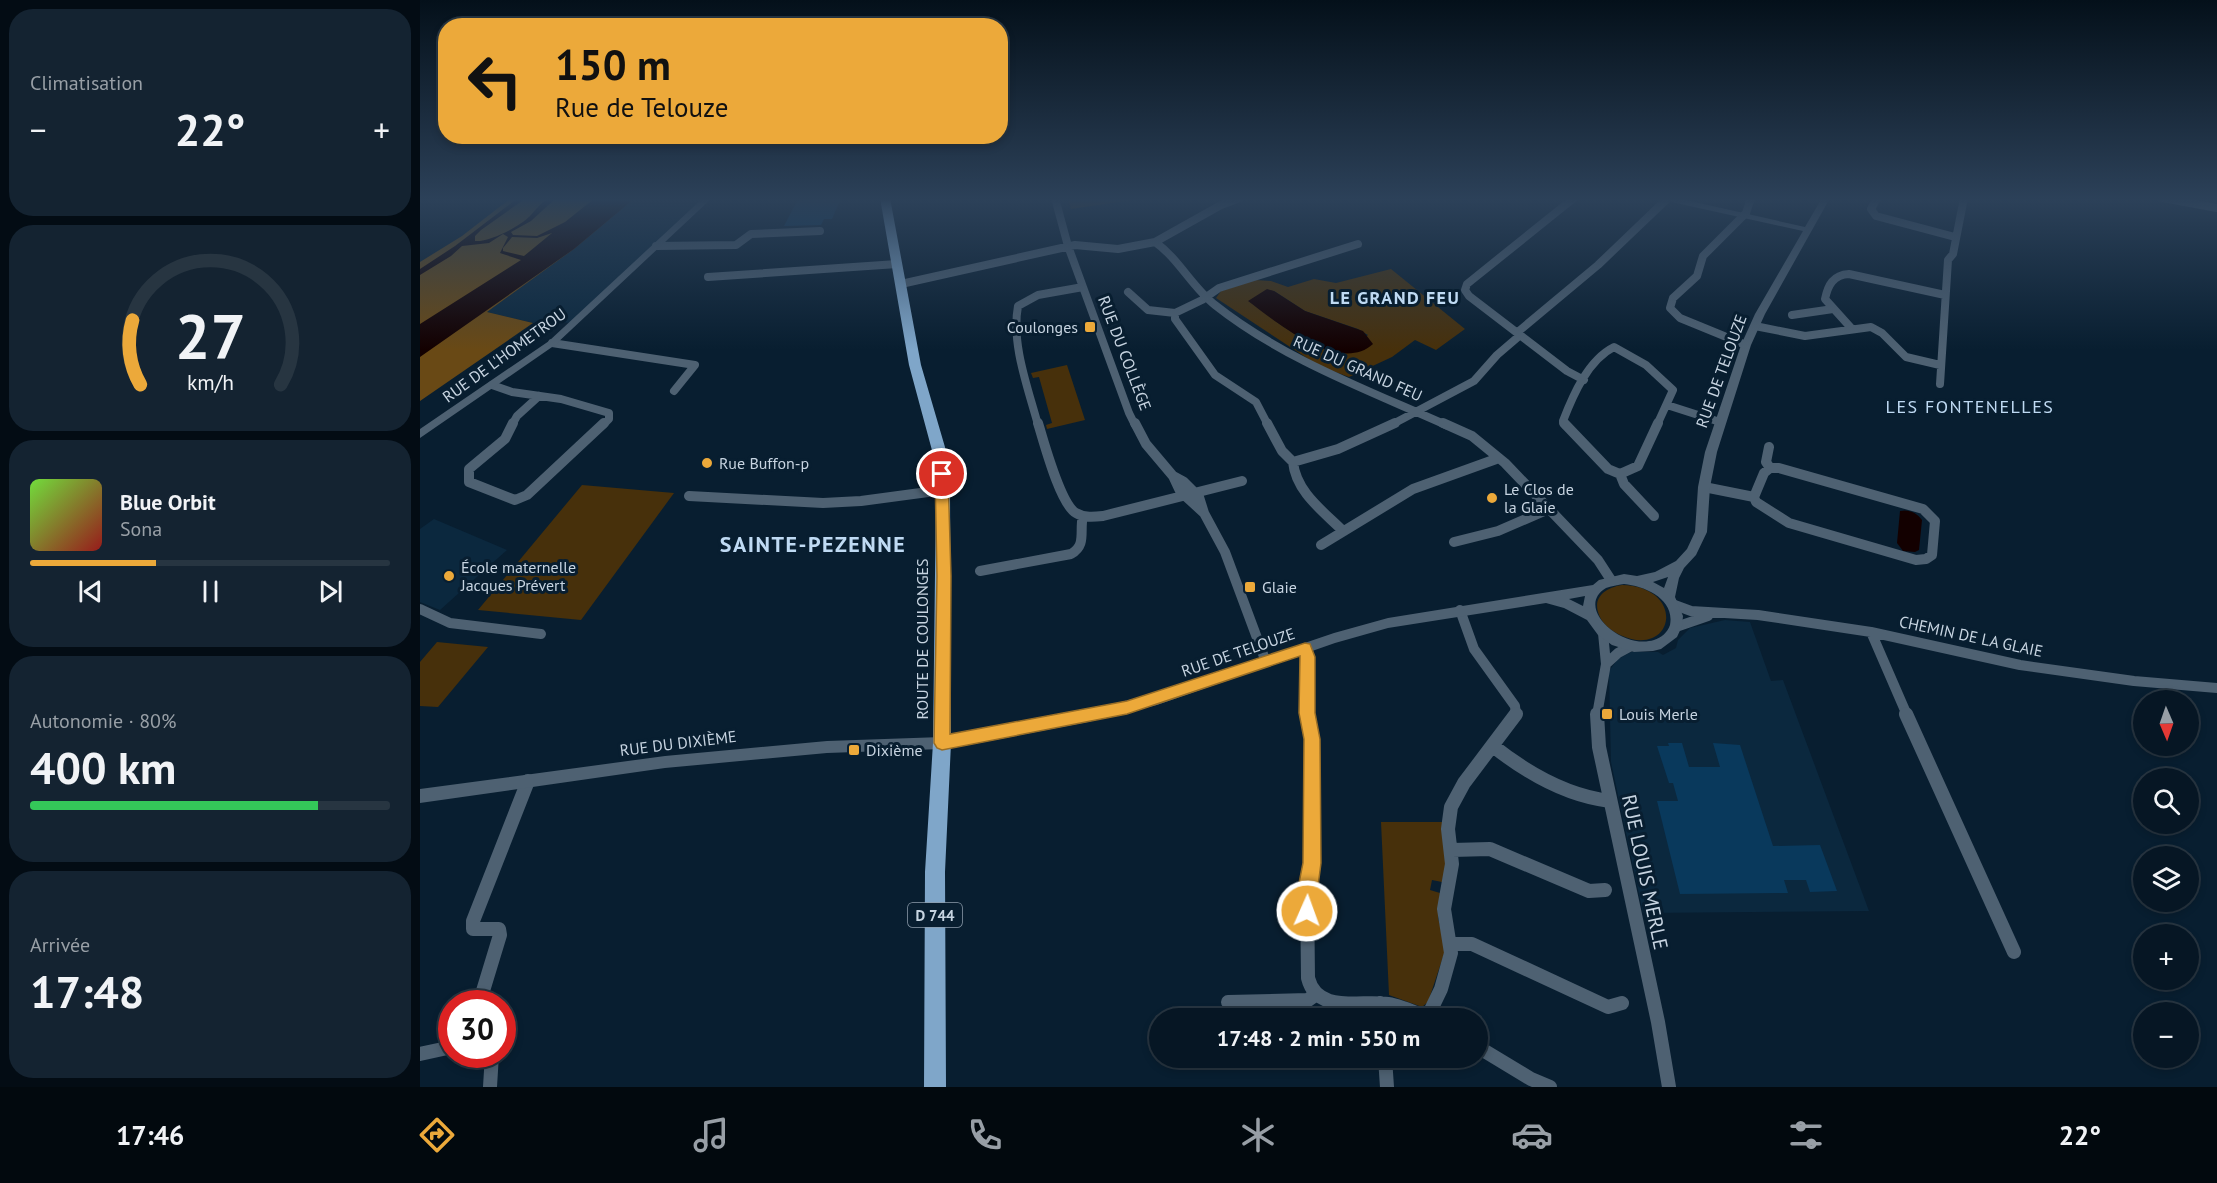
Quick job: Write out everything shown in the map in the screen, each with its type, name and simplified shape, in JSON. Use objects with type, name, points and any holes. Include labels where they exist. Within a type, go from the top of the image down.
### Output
[{"type":"main road","name":"ROUTE DE COULONGES","points":[[894,249],[915,366],[940,454],[943,490],[942,743],[935,872],[935,1087]]},
{"type":"street","name":"RUE DE L'HOMETROU","points":[[420,434],[552,343],[653,249]]},
{"type":"street","points":[[901,284],[1056,249]]},
{"type":"street","name":"RUE DU COLLÈGE","points":[[1069,249],[1129,413],[1146,444],[1173,476],[1197,493],[1204,513],[1225,552],[1266,662]]},
{"type":"street","name":"RUE DU GRAND FEU","points":[[1164,249],[1205,297],[1262,338],[1293,356],[1465,432],[1499,458],[1598,560],[1611,580]]},
{"type":"street","points":[[1128,292],[1146,311],[1159,314],[1174,313],[1205,297],[1208,293],[1250,277],[1349,249]]},
{"type":"street","points":[[1512,249],[1465,287],[1468,296],[1567,371],[1584,380]]},
{"type":"street","points":[[1293,462],[1338,449],[1474,381],[1519,334],[1519,331],[1615,249]]},
{"type":"street","points":[[1710,249],[1703,256],[1696,276],[1673,298],[1670,308],[1680,318],[1746,345]]},
{"type":"street","name":"RUE DE TELOUZE","points":[[1670,601],[1673,578],[1680,565],[1692,552],[1701,532],[1704,487],[1720,422],[1746,345],[1798,249]]},
{"type":"street","points":[[1940,384],[1948,260],[1954,249]]},
{"type":"street","points":[[708,277],[897,264]]},
{"type":"street","points":[[1852,329],[1825,299],[1834,277],[1842,273],[1945,296]]},
{"type":"street","points":[[1083,287],[1034,297],[1020,303],[1015,314],[1019,352],[1038,427],[1058,482],[1070,507],[1083,516],[1103,516],[1242,481]]},
{"type":"street","points":[[1792,315],[1833,309]]},
{"type":"street","points":[[1174,313],[1175,319],[1215,375],[1256,402],[1282,452],[1293,462],[1294,474],[1305,494],[1343,531]]},
{"type":"street","points":[[1755,326],[1799,336],[1866,327],[1876,329],[1906,357],[1940,365]]},
{"type":"street","points":[[552,343],[695,365],[674,391]]},
{"type":"street","points":[[1611,348],[1618,348],[1670,384],[1673,390],[1667,405],[1638,466],[1632,471],[1620,474],[1608,469],[1564,424],[1563,418],[1584,380],[1602,355],[1611,348]]},
{"type":"street","points":[[492,385],[512,392],[539,396],[609,413],[609,419],[527,495],[515,500],[469,482],[469,469],[505,439],[517,416],[539,396]]},
{"type":"street","points":[[1667,405],[1720,422]]},
{"type":"street","points":[[1769,447],[1766,462],[1775,468],[1923,510],[1935,521],[1932,555],[1916,561],[1789,523],[1756,502],[1754,497],[1764,473],[1775,468]]},
{"type":"street","points":[[1321,545],[1413,489],[1499,458]]},
{"type":"street","points":[[1620,474],[1624,484],[1654,516]]},
{"type":"street","name":"RUE DU COLLÈGE","points":[[1173,476],[1176,485],[1185,496],[1204,513]]},
{"type":"street","points":[[1704,487],[1754,497]]},
{"type":"street","points":[[689,496],[823,503],[861,501],[943,490]]},
{"type":"street","points":[[1454,542],[1498,531],[1549,509]]},
{"type":"street","points":[[980,571],[1071,554],[1079,550],[1082,544],[1080,528],[1083,516]]},
{"type":"street","points":[[1638,580],[1658,589],[1670,601],[1676,616],[1676,627],[1669,638],[1648,647],[1631,646],[1603,633],[1591,616],[1589,602],[1595,590],[1611,580],[1638,580],[1658,576],[1680,565]]},
{"type":"street","name":"RUE DE TELOUZE","points":[[942,743],[1127,708],[1388,623],[1595,590]]},
{"type":"street","name":"RUE DE TELOUZE","points":[[1546,598],[1568,604],[1591,616]]},
{"type":"street","name":"CHEMIN DE LA GLAIE","points":[[1670,601],[1691,611],[1758,615],[1871,632],[2020,665],[2134,681],[2217,688]]},
{"type":"street","points":[[420,609],[450,623],[541,634]]},
{"type":"street","points":[[1431,1008],[1447,972],[1451,944],[1444,909],[1452,864],[1448,829],[1451,807],[1464,783],[1514,719],[1516,711],[1474,650],[1460,610]]},
{"type":"street","name":"CHEMIN DE LA GLAIE","points":[[1676,627],[1720,613]]},
{"type":"street","points":[[1871,632],[1906,716],[2014,952]]},
{"type":"street","name":"RUE LOUIS MERLE","points":[[1603,633],[1606,664],[1597,707],[1598,728],[1610,801],[1658,1022],[1669,1087]]},
{"type":"street","points":[[1606,664],[1618,653],[1631,646]]},
{"type":"street","points":[[1305,649],[1308,657],[1307,713],[1312,739],[1312,863],[1307,888],[1308,978],[1314,995],[1320,1000],[1380,1003],[1401,1008]]},
{"type":"street","name":"RUE DU DIXIÈME","points":[[420,796],[665,762],[760,752],[942,743]]},
{"type":"street","points":[[1493,746],[1507,758],[1538,777],[1592,799],[1610,801]]},
{"type":"street","points":[[483,990],[500,935],[499,929],[473,929],[473,921],[528,781]]},
{"type":"street","points":[[1452,850],[1490,849],[1589,891],[1605,890]]},
{"type":"street","points":[[1451,944],[1472,944],[1608,1007],[1622,1003]]},
{"type":"street","points":[[1228,1002],[1308,1000],[1314,995]]},
{"type":"street","points":[[1380,1003],[1381,1008]]},
{"type":"street","points":[[420,1054],[438,1050]]},
{"type":"street","points":[[1488,1053],[1531,1079],[1551,1087]]},
{"type":"street","points":[[490,1087],[491,1068]]},
{"type":"street","points":[[1386,1068],[1387,1087]]},
{"type":"shaded area","points":[[441,249],[574,249],[487,312],[533,323],[420,401],[420,262]]},
{"type":"shaded area","points":[[451,249],[459,249],[420,275],[420,269]]},
{"type":"shaded area","points":[[503,249],[503,251],[524,256],[533,249],[574,249],[420,357],[420,324],[521,260],[500,253]]},
{"type":"shaded area","points":[[574,249],[651,249],[571,323],[544,320],[538,324],[487,312]]},
{"type":"shaded area","points":[[1391,269],[1465,329],[1436,350],[1415,340],[1392,357],[1349,377],[1319,366],[1216,298],[1221,291],[1255,280],[1271,281],[1288,287],[1314,279],[1336,283]],"holes":[[[1274,291],[1305,311],[1358,329],[1368,335],[1346,353],[1332,351],[1294,334],[1249,301]]]},
{"type":"shaded area","points":[[1267,289],[1305,311],[1363,331],[1373,344],[1359,352],[1343,353],[1308,342],[1290,332],[1248,301]]},
{"type":"shaded area","points":[[1067,365],[1085,420],[1047,429],[1046,425],[1052,423],[1039,377],[1033,378],[1031,373]]},
{"type":"shaded area","points":[[582,485],[674,493],[581,620],[478,610]]},
{"type":"shaded area","points":[[1900,511],[1912,512],[1922,520],[1919,550],[1915,552],[1903,551],[1897,543]]},
{"type":"shaded area","name":"École maternelle Jacques Prévert","points":[[434,519],[507,550],[440,610],[420,602],[420,529]]},
{"type":"shaded area","points":[[1622,585],[1643,589],[1657,597],[1665,608],[1666,620],[1662,631],[1652,638],[1638,640],[1620,635],[1601,620],[1597,606],[1600,597],[1607,590]]},
{"type":"shaded area","points":[[1725,620],[1750,622],[1771,681],[1783,680],[1869,911],[1643,913],[1611,762],[1609,671],[1618,659],[1631,652],[1658,652],[1663,655],[1676,648],[1678,640],[1690,628]]},
{"type":"shaded area","points":[[437,642],[488,647],[438,707],[420,706],[420,662]]},
{"type":"shaded area","points":[[1381,822],[1443,822],[1448,856],[1442,882],[1432,880],[1430,890],[1440,893],[1438,918],[1446,948],[1428,1002],[1422,1007],[1389,995]]},
{"type":"building","points":[[1668,743],[1682,743],[1689,767],[1720,767],[1713,743],[1740,745],[1773,846],[1820,845],[1837,891],[1810,892],[1806,880],[1784,880],[1788,893],[1680,894],[1657,801],[1678,801],[1673,783],[1669,783],[1657,746],[1669,746]]},
{"type":"place","name":"Coulonges","points":[[1090,327]]},
{"type":"place","name":"Rue Buffon-p","points":[[707,463]]},
{"type":"place","name":"Le Clos de la Glaie","points":[[1492,498]]},
{"type":"place","name":"École maternelle Jacques Prévert","points":[[449,576]]},
{"type":"place","name":"Glaie","points":[[1250,587]]},
{"type":"place","name":"Louis Merle","points":[[1607,714]]},
{"type":"place","name":"Dixième","points":[[854,750]]},
{"type":"district","name":"LE GRAND FEU","points":[[1395,297]]},
{"type":"district","name":"LES FONTENELLES","points":[[1970,406]]},
{"type":"district","name":"SAINTE-PEZENNE","points":[[813,544]]},
{"type":"route","points":[[942,474],[944,576],[942,743],[1127,708],[1305,649],[1308,657],[1307,713],[1312,739],[1312,863],[1307,888],[1307,911]]}]
